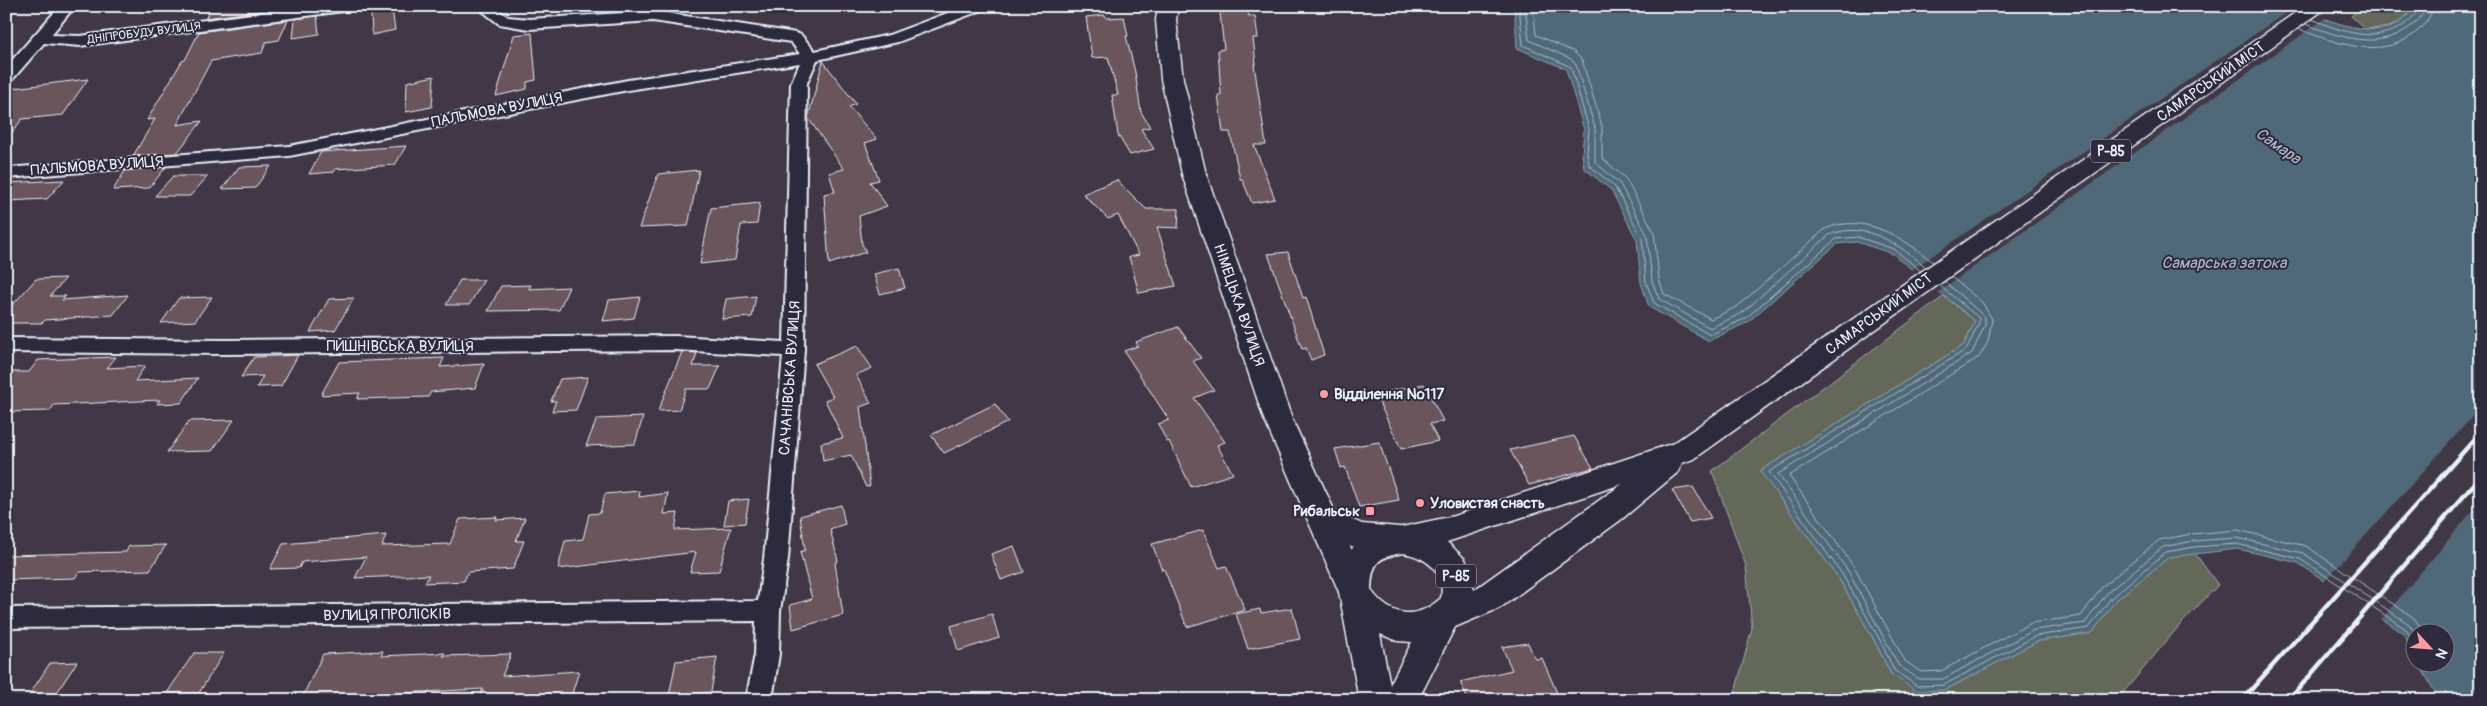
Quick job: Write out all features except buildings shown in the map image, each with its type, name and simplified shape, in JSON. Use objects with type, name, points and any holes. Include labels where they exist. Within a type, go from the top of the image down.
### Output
[{"type":"main road","name":"НІМЕЦЬКА ВУЛИЦЯ","points":[[1168,6],[1166,20],[1172,79],[1194,174],[1278,419],[1355,592]]},
{"type":"main road","name":"САМАРСЬКИЙ МІСТ","points":[[1399,540],[1454,528],[1684,451],[2319,6]]},
{"type":"main road","points":[[1355,592],[1362,606],[1392,625],[1411,628],[1428,625],[1489,598],[1611,510],[1684,451]]},
{"type":"main road","points":[[1322,520],[1359,536],[1399,540]]},
{"type":"main road","name":"Р-85","points":[[1355,592],[1353,580],[1355,568],[1362,557],[1372,548],[1384,543],[1399,540],[1415,542],[1430,547],[1443,556],[1453,567],[1458,580],[1458,594],[1453,607],[1443,617],[1411,676],[1401,700]]},
{"type":"main road","points":[[1355,592],[1376,700]]},
{"type":"street","points":[[6,78],[68,6]]},
{"type":"street","name":"ДНІПРОБУДУ ВУЛИЦЯ","points":[[40,38],[57,41],[80,41],[351,6]]},
{"type":"street","points":[[482,6],[504,20],[529,24],[614,17],[653,16],[796,38],[811,57]]},
{"type":"street","name":"ПАЛЬМОВА ВУЛИЦЯ","points":[[6,173],[289,151],[601,90],[811,57],[893,39],[980,6]]},
{"type":"street","name":"САЧАНІВСЬКА ВУЛИЦЯ","points":[[759,700],[767,654],[768,611],[776,559],[794,350],[799,83],[811,57]]},
{"type":"street","name":"ПИШНІВСЬКА ВУЛИЦЯ","points":[[6,346],[253,347],[675,343],[794,350]]},
{"type":"street","name":"ВУЛИЦЯ ПРОЛІСКІВ","points":[[6,618],[768,611]]},
{"type":"green space","points":[[2363,6],[2416,6],[2394,25],[2365,29],[2351,16]]},
{"type":"green space","points":[[1944,296],[1975,321],[1964,345],[1760,471],[1838,577],[1891,674],[1945,690],[2038,641],[2092,633],[2115,601],[2169,557],[2194,552],[2218,585],[2179,626],[2117,700],[1733,700],[1752,628],[1746,566],[1712,471]]},
{"type":"water","name":"Самарська затока","points":[[1514,6],[2293,6],[2344,25],[2358,28],[2385,29],[2399,24],[2416,6],[2481,6],[2481,700],[2434,700],[2436,694],[2425,674],[2454,674],[2454,624],[2404,624],[2404,635],[2298,563],[2238,549],[2169,557],[2115,601],[2092,633],[2038,641],[1945,690],[1916,691],[1891,674],[1838,577],[1760,471],[1964,345],[1975,321],[1893,254],[1857,242],[1837,244],[1748,322],[1709,341],[1649,307],[1641,283],[1637,240],[1611,190],[1584,168],[1582,153],[1584,130],[1566,69],[1517,48]]},
{"type":"pier","points":[[2296,6],[2327,17],[1937,293],[1910,271]]},
{"type":"pier","points":[[2481,407],[2481,501],[2380,621],[2323,583]]},
{"type":"railway","points":[[2242,700],[2481,432]]},
{"type":"railway","points":[[2289,700],[2481,476]]},
{"type":"place","name":"Відділення №117","points":[[1324,394]]},
{"type":"place","name":"Уловистая снасть","points":[[1420,503]]},
{"type":"place","name":"Рибальськ","points":[[1370,511]]},
{"type":"water label","name":"Самара","points":[[2278,146]]}]
